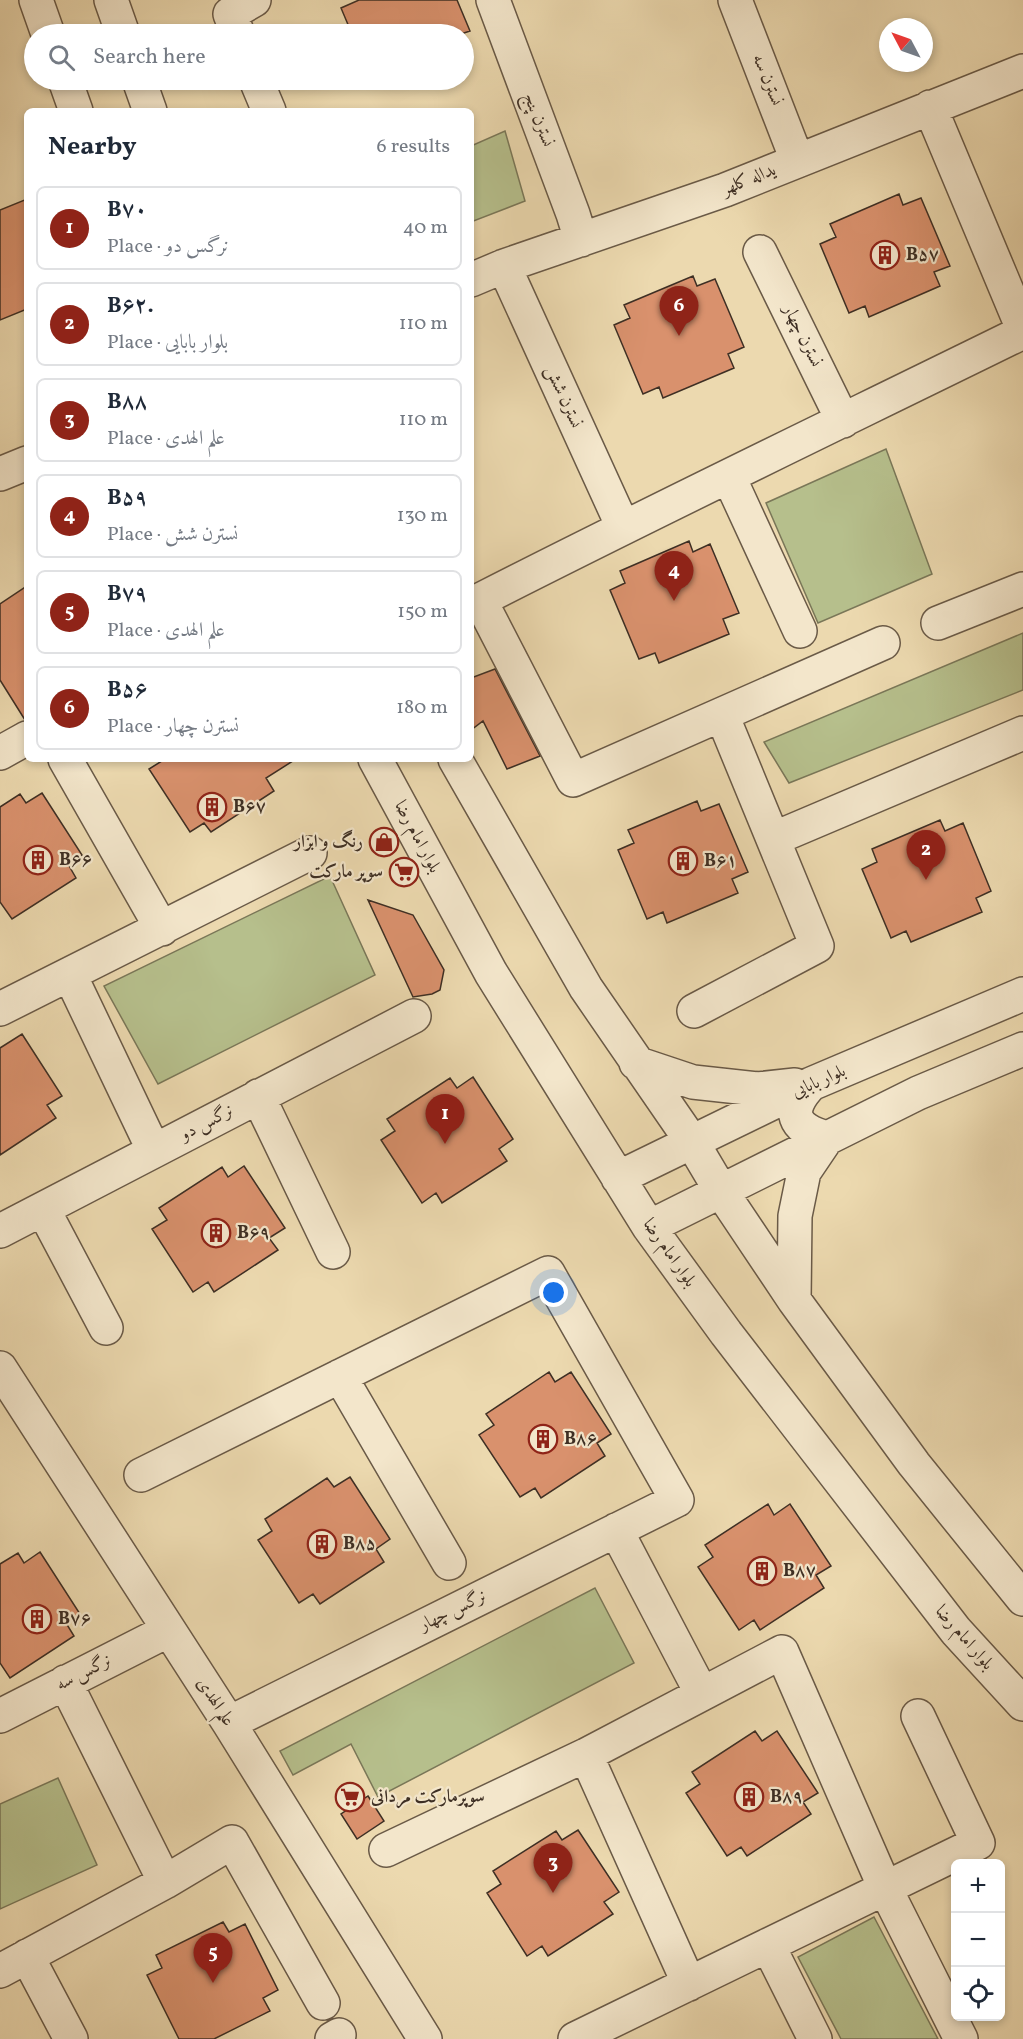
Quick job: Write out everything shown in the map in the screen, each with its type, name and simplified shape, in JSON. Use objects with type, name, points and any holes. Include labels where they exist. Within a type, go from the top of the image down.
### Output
[{"type":"street","points":[[36,0],[44,24]]},
{"type":"street","points":[[111,0],[119,24]]},
{"type":"street","points":[[234,24],[230,14],[254,0]]},
{"type":"street","name":"نسترن پنج","points":[[494,0],[573,214],[580,240]]},
{"type":"street","name":"نسترن سه","points":[[735,0],[797,160]]},
{"type":"street","name":"یداله کلهر","points":[[474,279],[504,266],[725,190],[1023,71]]},
{"type":"street","points":[[68,90],[75,108]]},
{"type":"street","points":[[143,90],[149,108]]},
{"type":"street","points":[[260,90],[268,108]]},
{"type":"street","points":[[883,643],[573,780],[480,600],[1023,330],[930,107]]},
{"type":"street","name":"نسترن چهار","points":[[760,252],[843,421]]},
{"type":"street","name":"نسترن شش","points":[[504,266],[623,527]]},
{"type":"street","points":[[0,474],[24,464]]},
{"type":"street","points":[[729,477],[800,631]]},
{"type":"street","points":[[938,623],[1023,589]]},
{"type":"street","points":[[694,1011],[818,946],[722,715]]},
{"type":"street","points":[[773,839],[1023,733]]},
{"type":"street","points":[[0,753],[24,740]]},
{"type":"street","points":[[67,762],[162,928]]},
{"type":"street","name":"بلوار امام رضا","points":[[377,762],[491,972],[650,1227],[726,1333],[956,1631],[1023,1704]]},
{"type":"street","points":[[457,762],[586,988],[692,1142],[721,1191],[794,1300],[914,1464],[1023,1599]]},
{"type":"street","points":[[0,1009],[310,853]]},
{"type":"street","points":[[70,975],[154,1150]]},
{"type":"street","name":"بلوار بابایی","points":[[618,1178],[811,1084],[1023,994]]},
{"type":"street","name":"نرگس دو","points":[[0,1231],[414,1016]]},
{"type":"street","points":[[650,1227],[918,1093],[1023,1049]]},
{"type":"street","points":[[636,1063],[693,1082],[757,1089],[811,1084]]},
{"type":"street","points":[[811,1084],[803,1092],[797,1104],[796,1116],[801,1127],[812,1134],[827,1138]]},
{"type":"street","points":[[258,1096],[333,1252]]},
{"type":"street","points":[[794,1300],[795,1216],[804,1172],[827,1138]]},
{"type":"street","points":[[43,1209],[106,1328]]},
{"type":"street","name":"نرگس چهار","points":[[229,1723],[677,1500],[548,1273],[340,1376]]},
{"type":"street","name":"علم الهدی","points":[[0,1368],[229,1723],[425,2039]]},
{"type":"street","points":[[141,1475],[340,1376],[449,1563]]},
{"type":"street","points":[[616,1530],[702,1694]]},
{"type":"street","name":"نرگس سه","points":[[0,1716],[169,1630]]},
{"type":"street","points":[[386,1850],[586,1755],[782,1652],[885,1888],[961,2039]]},
{"type":"street","points":[[65,1683],[165,1882]]},
{"type":"street","points":[[575,2039],[978,1843],[918,1716]]},
{"type":"street","points":[[586,1755],[689,1984]]},
{"type":"street","points":[[71,2039],[14,1964],[165,1882],[232,1842],[323,2003]]},
{"type":"street","points":[[768,1945],[815,2039]]},
{"type":"green space","points":[[505,131],[525,201],[474,221],[474,145]]},
{"type":"green space","points":[[886,449],[932,574],[818,623],[766,503]]},
{"type":"green space","points":[[1023,633],[1023,690],[789,783],[764,742]]},
{"type":"green space","points":[[330,876],[375,975],[158,1084],[104,986]]},
{"type":"green space","points":[[595,1588],[634,1663],[378,1797],[351,1744],[293,1775],[280,1751]]},
{"type":"green space","points":[[58,1778],[97,1865],[0,1909],[0,1804]]},
{"type":"green space","points":[[874,1917],[938,2039],[841,2039],[798,1957]]},
{"type":"building","points":[[359,0],[457,0],[467,24],[348,24],[341,8]]},
{"type":"building","name":"B۵۷","points":[[899,194],[903,205],[921,198],[950,266],[934,272],[940,286],[869,317],[865,306],[849,313],[820,244],[836,237],[830,224]]},
{"type":"building","points":[[24,200],[24,310],[0,320],[0,210]]},
{"type":"building","points":[[693,276],[697,286],[715,279],[744,347],[728,354],[734,368],[663,398],[659,387],[643,394],[614,325],[630,318],[624,305]]},
{"type":"building","points":[[689,541],[693,552],[710,544],[739,613],[723,619],[729,634],[659,663],[655,653],[639,659],[610,590],[625,583],[620,571]]},
{"type":"building","points":[[24,588],[24,718],[0,680],[0,604]]},
{"type":"building","points":[[495,669],[540,756],[507,769],[483,721],[474,728],[474,677]]},
{"type":"building","name":"B۶۷","points":[[160,762],[291,762],[266,778],[274,791],[211,832],[204,823],[190,832],[149,769]]},
{"type":"building","name":"B۶۶","points":[[42,793],[82,855],[68,864],[76,878],[12,919],[0,902],[0,807],[20,794],[26,803]]},
{"type":"building","name":"B۶۱","points":[[697,801],[701,811],[719,804],[748,872],[732,879],[738,893],[667,923],[663,912],[647,919],[618,850],[634,843],[628,830]]},
{"type":"building","points":[[940,820],[945,831],[963,823],[991,891],[976,898],[982,912],[911,942],[906,931],[891,938],[862,869],[877,862],[872,849]]},
{"type":"building","points":[[368,900],[413,915],[444,970],[440,990],[432,994],[413,997]]},
{"type":"building","points":[[22,1034],[62,1096],[47,1105],[56,1118],[0,1155],[0,1048]]},
{"type":"building","points":[[473,1077],[513,1139],[499,1149],[507,1161],[442,1203],[436,1193],[422,1203],[381,1140],[395,1131],[387,1119],[450,1078],[457,1088]]},
{"type":"building","name":"B۶۹","points":[[244,1166],[285,1228],[269,1238],[278,1250],[214,1292],[208,1282],[193,1292],[152,1229],[167,1220],[159,1208],[222,1167],[228,1177]]},
{"type":"building","name":"B۸۶","points":[[549,1372],[555,1382],[571,1372],[611,1434],[597,1443],[605,1456],[541,1498],[535,1488],[520,1497],[479,1435],[494,1425],[486,1414]]},
{"type":"building","name":"B۸۵","points":[[350,1477],[390,1539],[376,1549],[384,1562],[320,1604],[313,1594],[299,1603],[258,1540],[272,1531],[265,1519],[327,1478],[334,1487]]},
{"type":"building","name":"B۸۷","points":[[768,1504],[774,1515],[790,1504],[831,1566],[816,1575],[824,1588],[760,1630],[754,1620],[739,1630],[698,1567],[713,1557],[705,1545]]},
{"type":"building","name":"B۷۶","points":[[40,1552],[80,1614],[66,1623],[74,1636],[10,1678],[0,1663],[0,1564],[18,1553],[24,1563]]},
{"type":"building","name":"B۸۹","points":[[755,1731],[762,1741],[777,1731],[818,1793],[803,1802],[811,1814],[747,1856],[741,1847],[727,1856],[686,1793],[700,1784],[692,1772]]},
{"type":"building","points":[[368,1796],[384,1821],[357,1839],[341,1814]]},
{"type":"building","points":[[578,1830],[619,1892],[604,1902],[613,1914],[548,1956],[542,1946],[527,1956],[487,1893],[501,1884],[493,1871],[556,1831],[562,1840]]},
{"type":"building","points":[[223,1922],[229,1932],[245,1924],[278,1990],[263,1998],[270,2011],[214,2039],[179,2039],[147,1975],[162,1968],[156,1955]]},
{"type":"place","name":"B۵۷","points":[[885,255]]},
{"type":"place","name":"B۵۶","points":[[679,336]]},
{"type":"place","name":"B۵۹","points":[[674,601]]},
{"type":"place","name":"B۶۷","points":[[212,807]]},
{"type":"place","name":"رنگ و ابزار","points":[[384,842]]},
{"type":"place","name":"B۶۶","points":[[38,860]]},
{"type":"place","name":"B۶۱","points":[[683,861]]},
{"type":"place","name":"سوپر مارکت","points":[[404,872]]},
{"type":"place","name":"B۶۲.","points":[[926,880]]},
{"type":"place","name":"B۷۰","points":[[445,1144]]},
{"type":"place","name":"B۶۹","points":[[216,1233]]},
{"type":"place","name":"B۸۶","points":[[543,1439]]},
{"type":"place","name":"B۸۵","points":[[322,1544]]},
{"type":"place","name":"B۸۷","points":[[762,1571]]},
{"type":"place","name":"B۷۶","points":[[37,1619]]},
{"type":"place","name":"سوپرمارکت مردانی","points":[[350,1797]]},
{"type":"place","name":"B۸۹","points":[[749,1797]]},
{"type":"place","name":"B۸۸","points":[[553,1893]]},
{"type":"place","name":"B۷۹","points":[[213,1983]]}]
